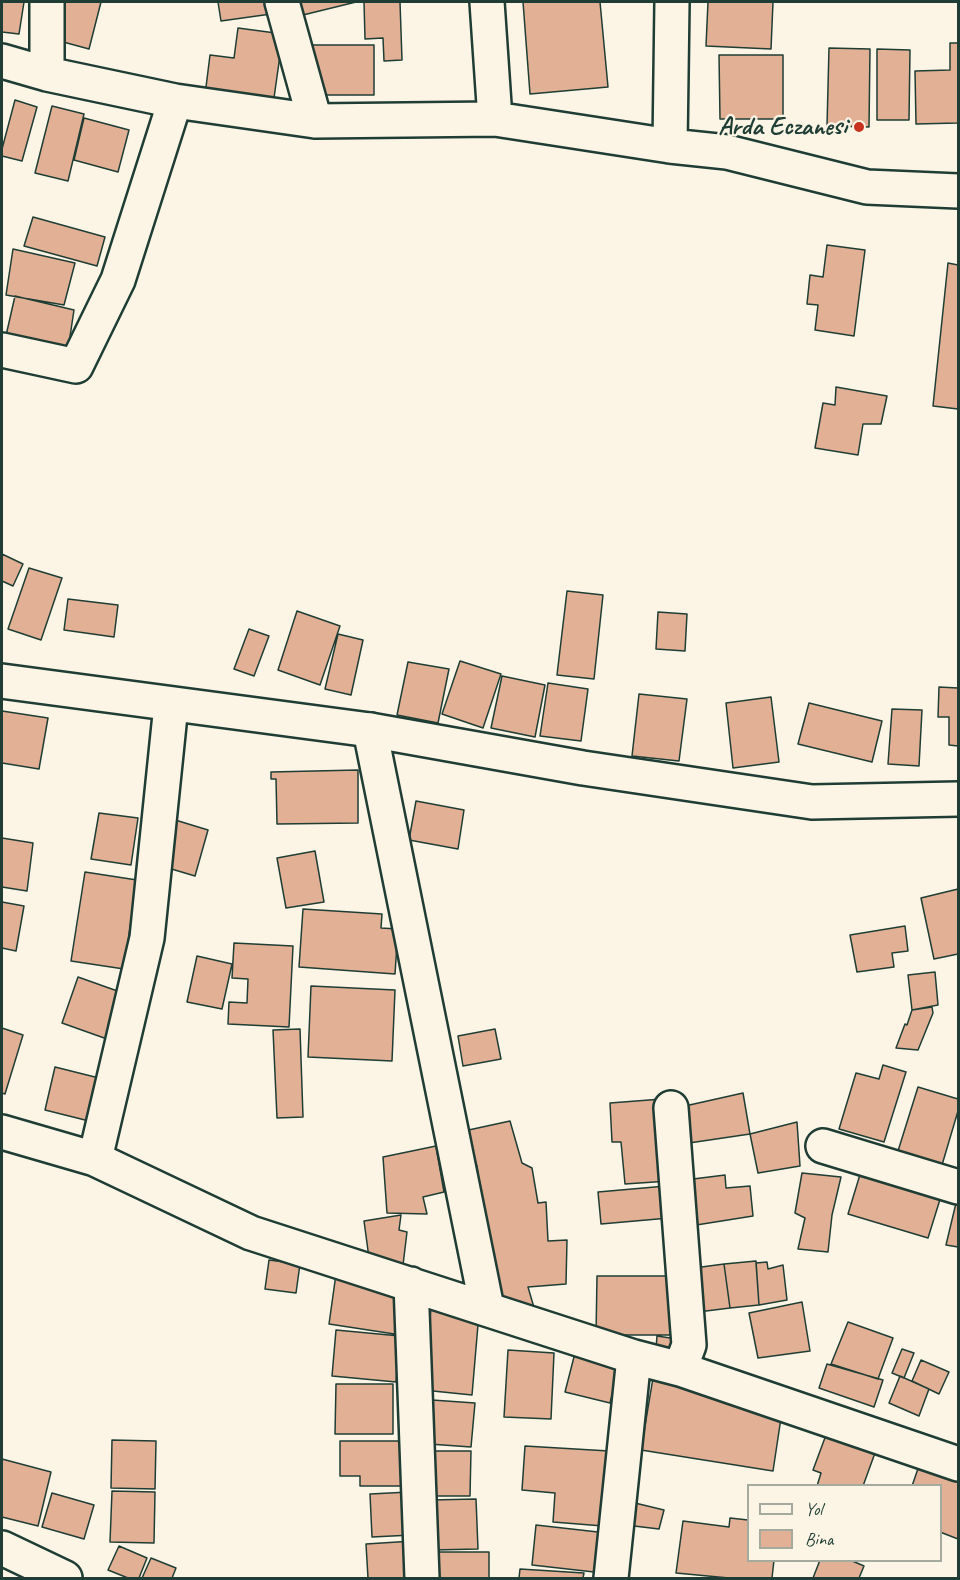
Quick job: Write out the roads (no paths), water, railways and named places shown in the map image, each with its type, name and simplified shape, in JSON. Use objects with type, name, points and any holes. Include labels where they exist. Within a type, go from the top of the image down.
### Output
[{"type":"street","points":[[47,2],[47,74]]},
{"type":"street","points":[[282,2],[315,121]]},
{"type":"street","points":[[487,2],[495,119]]},
{"type":"street","points":[[670,146],[672,2]]},
{"type":"street","points":[[2,61],[47,74],[175,101],[315,121],[495,119],[670,146],[727,152],[867,187],[958,191]]},
{"type":"street","points":[[2,350],[76,366],[118,280],[175,101]]},
{"type":"street","points":[[2,681],[370,730],[584,768],[812,802],[958,799]]},
{"type":"street","points":[[95,1159],[147,938],[171,705]]},
{"type":"street","points":[[370,730],[487,1308]]},
{"type":"street","points":[[671,1108],[689,1345],[680,1369]]},
{"type":"street","points":[[2,1132],[95,1159],[251,1233],[634,1357],[680,1369],[958,1464]]},
{"type":"street","points":[[823,1146],[958,1187]]},
{"type":"street","points":[[411,1284],[422,1578]]},
{"type":"street","points":[[610,1578],[634,1357]]},
{"type":"street","points":[[2,1548],[65,1578]]},
{"type":"place","name":"Arda Eczanesi","points":[[859,127]]}]
